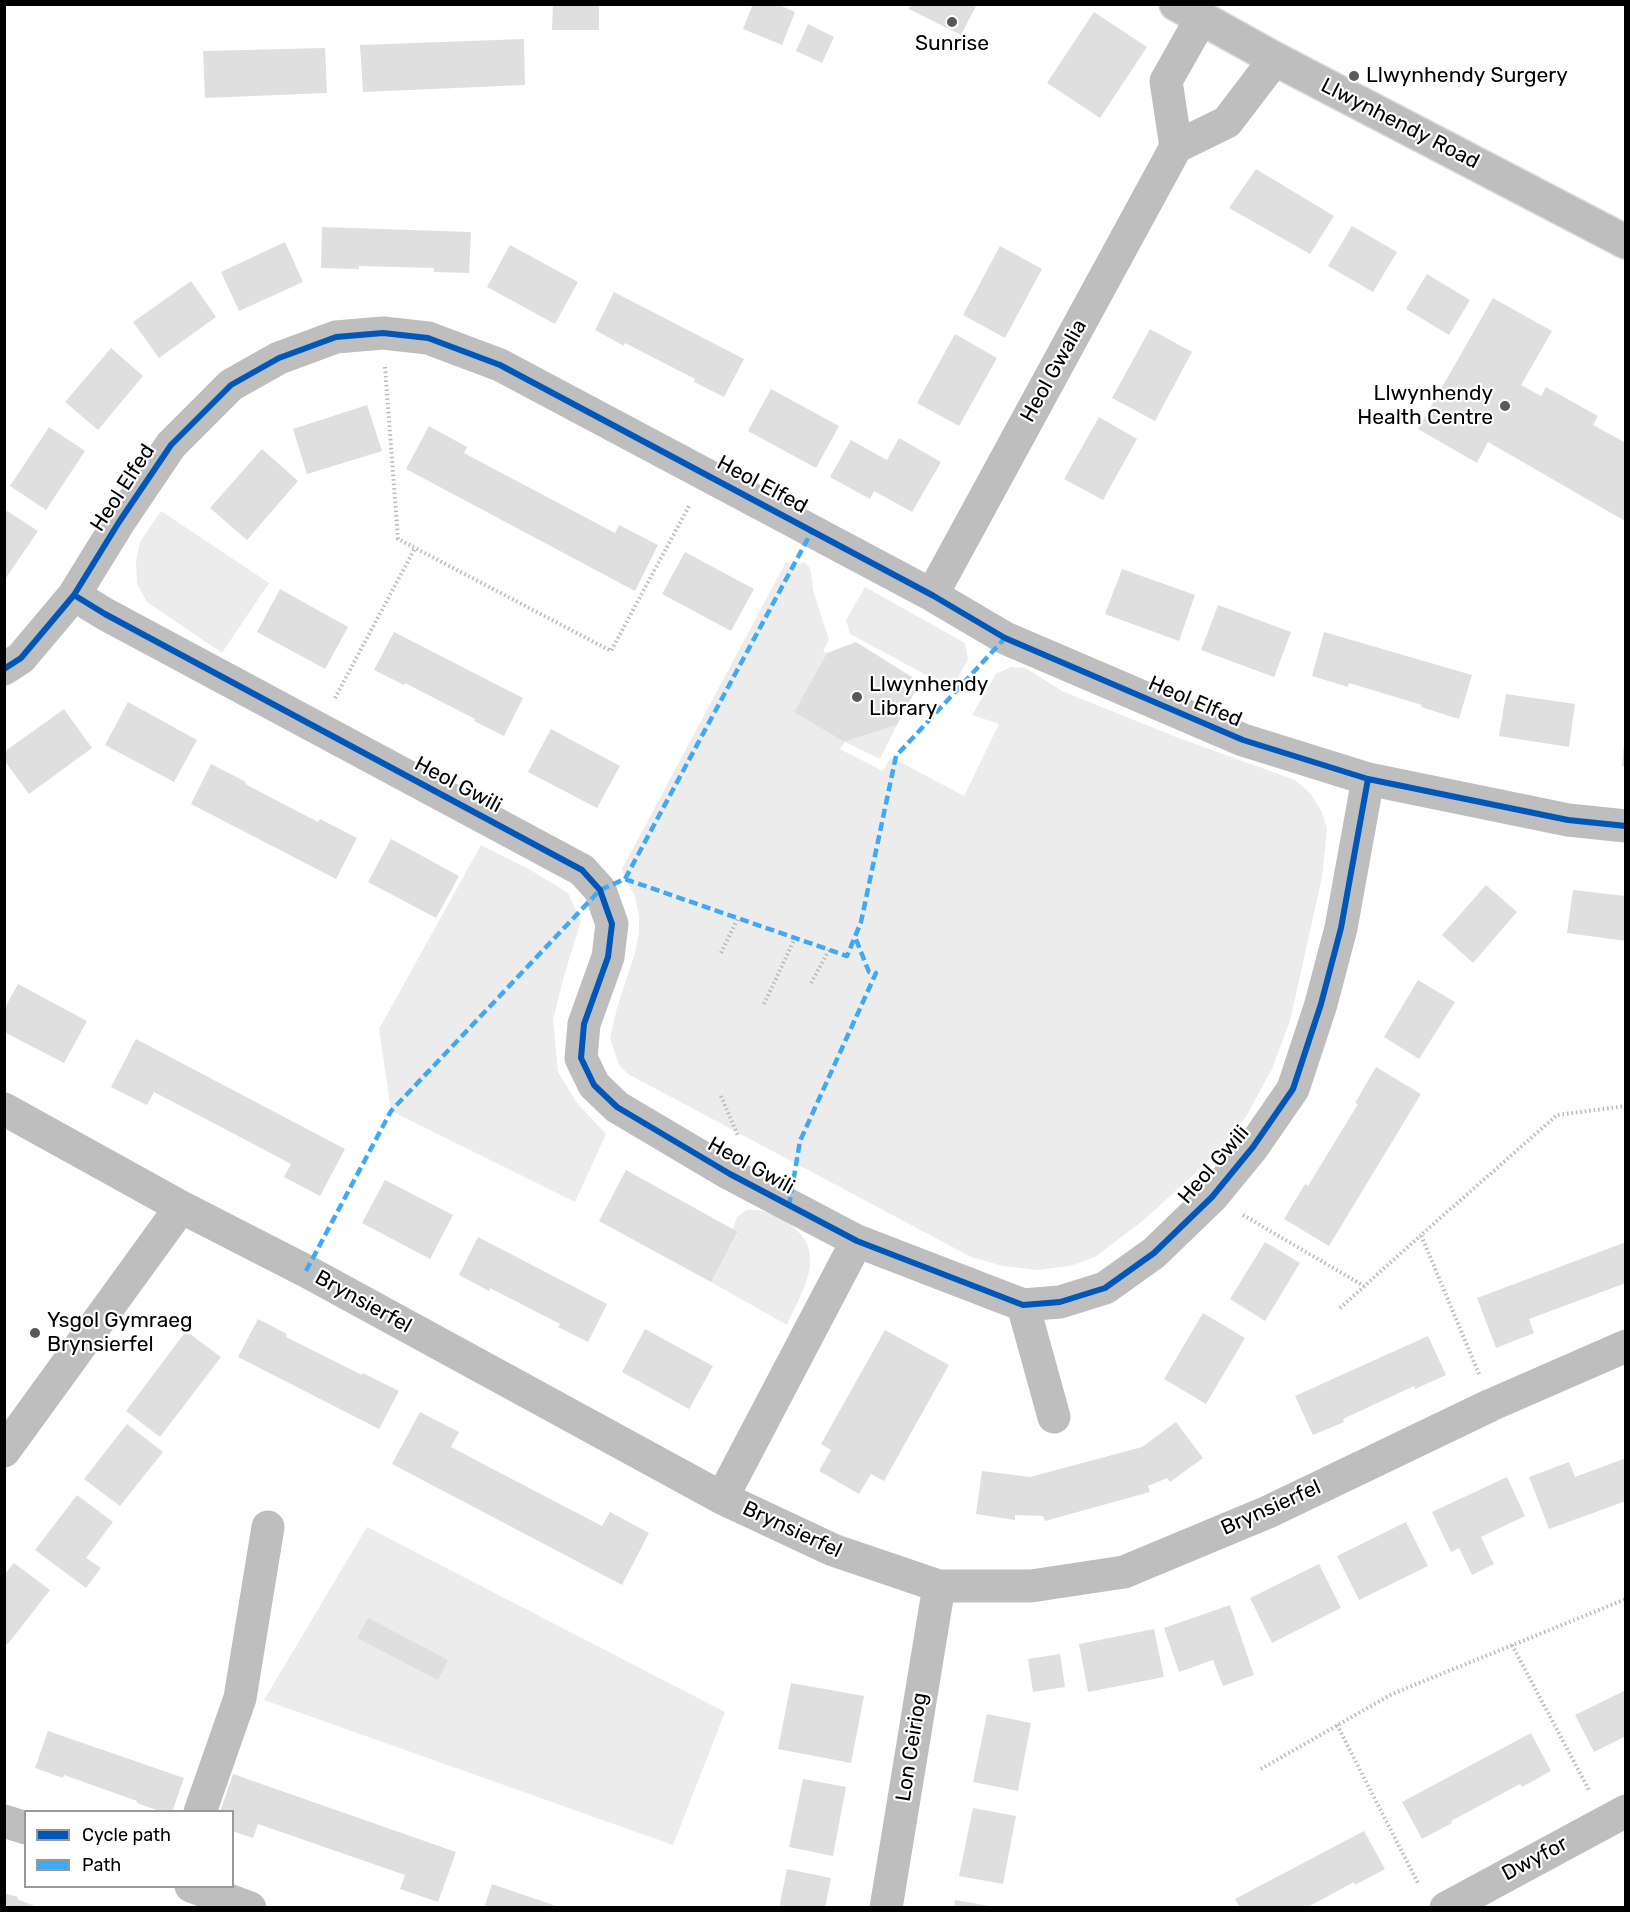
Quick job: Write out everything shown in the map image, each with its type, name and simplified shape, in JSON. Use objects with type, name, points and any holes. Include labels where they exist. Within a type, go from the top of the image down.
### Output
[{"type":"street","name":"Llwynhendy Road","points":[[1189,12],[1626,242]]},
{"type":"street","points":[[1189,12],[1166,81],[1176,147],[1227,122],[1275,59]]},
{"type":"street","name":"Heol Gwalia","points":[[932,595],[1176,147]]},
{"type":"street","name":"Heol Elfed","points":[[4,669],[21,658],[74,595],[119,522],[171,445],[231,385],[279,358],[336,337],[383,333],[428,338],[500,365],[932,595],[1005,638],[1243,740],[1368,779],[1568,820],[1626,826]]},
{"type":"street","name":"Heol Gwili","points":[[74,595],[105,614],[582,870],[600,890],[612,924],[608,957],[584,1024],[581,1058],[594,1084],[617,1107],[730,1174],[857,1241],[1023,1305],[1060,1302],[1105,1288],[1154,1253],[1212,1197],[1253,1147],[1293,1089],[1321,1004],[1341,928],[1368,779]]},
{"type":"street","name":"Brynsierfel","points":[[4,1109],[181,1207],[306,1271],[722,1498],[833,1550],[939,1586],[1031,1586],[1124,1572],[1268,1512],[1491,1405],[1626,1346]]},
{"type":"street","points":[[4,1451],[181,1207]]},
{"type":"street","points":[[722,1498],[857,1241]]},
{"type":"street","points":[[1023,1305],[1054,1417]]},
{"type":"street","points":[[201,1810],[240,1698],[268,1527]]},
{"type":"street","name":"Lon Ceiriog","points":[[886,1908],[939,1586]]},
{"type":"street","name":"Dwyfor","points":[[1446,1908],[1616,1816]]},
{"type":"street","points":[[4,1821],[24,1827]]},
{"type":"street","points":[[194,1888],[250,1908]]},
{"type":"path","points":[[383,333],[398,538],[611,651],[706,474]]},
{"type":"path","points":[[319,729],[415,548]]},
{"type":"path","points":[[721,953],[738,918]]},
{"type":"path","points":[[764,1004],[795,938]]},
{"type":"path","points":[[811,983],[829,950]]},
{"type":"path","points":[[1340,1308],[1557,1115],[1626,1106]]},
{"type":"path","points":[[1212,1197],[1364,1286]]},
{"type":"path","points":[[1421,1234],[1491,1405]]},
{"type":"path","points":[[1261,1770],[1392,1694],[1626,1599]]},
{"type":"path","points":[[1512,1645],[1616,1816]]},
{"type":"path","points":[[1337,1725],[1420,1887]]},
{"type":"shaded area","points":[[161,511],[269,583],[222,653],[147,602],[137,584],[136,561],[140,542]]},
{"type":"shaded area","points":[[786,562],[797,565],[804,562],[809,567],[813,590],[829,640],[823,651],[827,653],[794,712],[844,742],[897,725],[880,759],[845,742],[840,749],[883,771],[891,757],[964,796],[999,724],[972,715],[996,674],[1011,667],[1026,668],[1062,691],[1176,737],[1295,780],[1311,794],[1322,812],[1327,829],[1322,877],[1290,1021],[1272,1069],[1246,1117],[1205,1164],[1144,1220],[1095,1257],[1070,1266],[1038,1270],[1003,1266],[971,1257],[628,1074],[619,1065],[610,1038],[639,933],[639,916],[635,896],[622,869]]},
{"type":"shaded area","points":[[865,587],[965,643],[968,659],[952,689],[850,634],[846,620]]},
{"type":"shaded area","points":[[481,845],[529,869],[568,893],[581,921],[553,1020],[558,1072],[577,1103],[606,1134],[575,1202],[391,1111],[379,1029]]},
{"type":"shaded area","points":[[746,1210],[764,1211],[779,1217],[801,1235],[808,1247],[809,1272],[787,1325],[711,1282],[738,1233],[733,1229],[737,1217]]},
{"type":"shaded area","points":[[367,1527],[725,1712],[673,1845],[264,1700]]},
{"type":"building","points":[[553,4],[599,4],[599,30],[552,30]]},
{"type":"building","points":[[753,4],[777,4],[795,12],[782,45],[743,29]]},
{"type":"building","name":"Sunrise","points":[[911,4],[977,4],[961,35],[909,9]]},
{"type":"building","points":[[1094,12],[1147,47],[1100,118],[1047,83]]},
{"type":"building","points":[[808,24],[834,37],[822,63],[796,51]]},
{"type":"building","points":[[524,39],[525,85],[363,92],[360,45]]},
{"type":"building","points":[[325,48],[327,93],[205,98],[203,51]]},
{"type":"building","points":[[1256,169],[1334,216],[1310,254],[1229,208]]},
{"type":"building","points":[[1352,226],[1397,252],[1373,292],[1328,266]]},
{"type":"building","points":[[322,227],[471,232],[469,273],[434,272],[434,268],[359,266],[359,269],[321,268]]},
{"type":"building","points":[[285,242],[303,282],[239,311],[221,272]]},
{"type":"building","points":[[510,245],[578,282],[555,324],[487,287]]},
{"type":"building","points":[[1000,246],[1042,269],[1005,338],[963,315]]},
{"type":"building","points":[[1427,274],[1470,300],[1449,335],[1406,309]]},
{"type":"building","points":[[191,281],[216,317],[159,358],[133,322]]},
{"type":"building","points":[[614,292],[744,359],[724,397],[694,382],[695,379],[595,330]]},
{"type":"building","name":"Llwynhendy Health Centre","points":[[1493,298],[1552,331],[1521,385],[1541,396],[1546,387],[1598,416],[1593,425],[1626,443],[1625,521],[1488,442],[1477,463],[1418,429]]},
{"type":"building","points":[[1150,329],[1192,352],[1155,421],[1112,398]]},
{"type":"building","points":[[955,334],[997,358],[959,426],[917,403]]},
{"type":"building","points":[[111,348],[143,376],[98,430],[65,402]]},
{"type":"building","points":[[771,389],[839,426],[816,468],[748,431]]},
{"type":"building","points":[[367,405],[382,451],[307,474],[293,429]]},
{"type":"building","points":[[1099,417],[1137,439],[1103,500],[1064,479]]},
{"type":"building","points":[[429,426],[467,447],[464,453],[615,533],[619,525],[658,545],[635,591],[406,469]]},
{"type":"building","points":[[49,427],[85,451],[46,510],[10,486]]},
{"type":"building","points":[[899,438],[941,462],[912,512],[874,491],[870,499],[830,477],[851,440],[887,460]]},
{"type":"building","points":[[262,449],[298,481],[247,540],[210,508]]},
{"type":"building","points":[[4,509],[38,531],[4,581]]},
{"type":"building","points":[[685,552],[754,589],[731,631],[662,594]]},
{"type":"building","points":[[1122,569],[1195,595],[1179,641],[1105,614]]},
{"type":"building","points":[[280,589],[348,627],[325,669],[257,632]]},
{"type":"building","points":[[1218,605],[1291,632],[1274,677],[1201,650]]},
{"type":"building","points":[[394,632],[523,698],[504,736],[405,683],[404,685],[374,670]]},
{"type":"building","points":[[1324,632],[1472,675],[1459,719],[1349,683],[1348,687],[1312,676]]},
{"type":"building","name":"Llwynhendy Library","points":[[856,642],[920,682],[897,725],[844,742],[794,712],[827,653]]},
{"type":"building","points":[[1506,694],[1575,704],[1569,747],[1499,736]]},
{"type":"building","points":[[128,702],[197,740],[174,782],[105,745]]},
{"type":"building","points":[[64,709],[92,748],[29,794],[4,760],[4,752]]},
{"type":"building","points":[[551,729],[620,766],[597,808],[528,772]]},
{"type":"building","points":[[1624,744],[1626,744],[1626,766],[1622,766]]},
{"type":"building","points":[[211,764],[318,822],[320,819],[357,838],[336,879],[191,804]]},
{"type":"building","points":[[391,839],[459,876],[436,918],[368,882]]},
{"type":"building","points":[[1486,885],[1517,912],[1473,963],[1442,935]]},
{"type":"building","points":[[1573,890],[1626,896],[1626,941],[1567,933]]},
{"type":"building","points":[[1418,980],[1455,1002],[1419,1059],[1384,1037]]},
{"type":"building","points":[[18,984],[87,1021],[64,1063],[4,1032],[4,1009]]},
{"type":"building","points":[[136,1039],[345,1149],[320,1196],[284,1177],[291,1164],[154,1092],[147,1105],[111,1087]]},
{"type":"building","points":[[1376,1067],[1421,1094],[1329,1246],[1284,1219],[1305,1184],[1308,1186],[1358,1104],[1355,1103]]},
{"type":"building","points":[[626,1170],[738,1232],[711,1282],[599,1221]]},
{"type":"building","points":[[385,1180],[453,1215],[430,1259],[362,1223]]},
{"type":"building","points":[[478,1237],[607,1304],[588,1342],[558,1327],[560,1324],[490,1288],[489,1291],[459,1275]]},
{"type":"building","points":[[1265,1242],[1300,1263],[1265,1321],[1230,1299]]},
{"type":"building","points":[[1626,1242],[1626,1283],[1529,1319],[1534,1333],[1496,1348],[1477,1298]]},
{"type":"building","points":[[1203,1313],[1245,1338],[1206,1404],[1164,1379]]},
{"type":"building","points":[[258,1319],[287,1334],[286,1337],[399,1391],[379,1429],[238,1357]]},
{"type":"building","points":[[645,1329],[713,1366],[689,1409],[622,1372]]},
{"type":"building","points":[[885,1330],[949,1365],[884,1481],[871,1474],[859,1494],[819,1471],[831,1450],[821,1444]]},
{"type":"building","points":[[186,1331],[221,1357],[160,1437],[126,1411]]},
{"type":"building","points":[[1428,1336],[1446,1375],[1415,1389],[1414,1386],[1343,1419],[1344,1422],[1313,1435],[1295,1396]]},
{"type":"building","points":[[420,1412],[459,1432],[451,1447],[602,1526],[610,1512],[649,1533],[622,1585],[392,1464]]},
{"type":"building","points":[[1176,1422],[1203,1458],[1170,1482],[1167,1478],[1148,1486],[1150,1492],[1045,1521],[1043,1516],[1015,1515],[1015,1520],[976,1514],[982,1471],[1030,1477],[1142,1447]]},
{"type":"building","points":[[127,1424],[163,1452],[120,1506],[84,1479]]},
{"type":"building","points":[[1626,1458],[1626,1501],[1549,1529],[1529,1477],[1569,1462],[1575,1477]]},
{"type":"building","points":[[1507,1477],[1525,1516],[1481,1537],[1494,1564],[1472,1575],[1459,1548],[1451,1552],[1432,1512]]},
{"type":"building","points":[[77,1495],[113,1522],[86,1558],[101,1568],[86,1588],[35,1550]]},
{"type":"building","points":[[1406,1522],[1428,1566],[1359,1600],[1337,1556]]},
{"type":"building","points":[[14,1563],[50,1590],[7,1645],[4,1643],[4,1575]]},
{"type":"building","points":[[1319,1564],[1341,1608],[1272,1643],[1250,1598]]},
{"type":"building","points":[[1230,1605],[1254,1675],[1223,1686],[1213,1660],[1179,1672],[1164,1628]]},
{"type":"building","points":[[368,1618],[448,1660],[438,1680],[357,1638]]},
{"type":"building","points":[[1154,1629],[1164,1677],[1088,1692],[1079,1644]]},
{"type":"building","points":[[1060,1654],[1065,1687],[1033,1692],[1028,1659]]},
{"type":"building","points":[[791,1683],[864,1696],[851,1763],[778,1749]]},
{"type":"building","points":[[1626,1690],[1626,1736],[1594,1752],[1575,1715]]},
{"type":"building","points":[[987,1714],[1031,1723],[1018,1791],[973,1782]]},
{"type":"building","points":[[48,1731],[184,1778],[173,1810],[156,1810],[64,1775],[63,1778],[35,1768]]},
{"type":"building","points":[[1531,1733],[1551,1771],[1522,1787],[1520,1784],[1422,1839],[1402,1802]]},
{"type":"building","points":[[233,1774],[456,1852],[438,1902],[400,1889],[405,1875],[258,1824],[253,1838],[234,1832],[234,1810],[221,1810]]},
{"type":"building","points":[[803,1779],[846,1787],[833,1856],[789,1847]]},
{"type":"building","points":[[973,1808],[1016,1816],[1003,1884],[959,1876]]},
{"type":"building","points":[[1364,1831],[1385,1869],[1355,1885],[1354,1882],[1306,1908],[1240,1908],[1235,1899]]},
{"type":"building","points":[[787,1869],[831,1878],[825,1908],[779,1908]]},
{"type":"building","points":[[492,1884],[559,1907],[559,1908],[484,1908]]},
{"type":"building","points":[[4,1893],[18,1897],[17,1899],[40,1908],[4,1908]]},
{"type":"building","points":[[955,1900],[990,1906],[990,1908],[954,1908]]},
{"type":"marked path","points":[[625,879],[812,531]]},
{"type":"marked path","points":[[306,1271],[391,1111],[600,890],[625,879],[847,956],[861,922],[896,756],[1005,638]]},
{"type":"marked path","points":[[789,1206],[800,1141],[876,973],[869,972],[855,937]]},
{"type":"cycle path","points":[[4,669],[21,658],[74,595],[119,522],[171,445],[231,385],[279,358],[336,337],[383,333],[428,338],[500,365],[932,595],[1005,638],[1243,740],[1368,779],[1568,820],[1626,826]]},
{"type":"cycle path","points":[[74,595],[105,614],[582,870],[600,890],[612,924],[608,957],[584,1024],[581,1058],[594,1085],[617,1107],[730,1174],[857,1241],[1023,1305],[1060,1302],[1105,1288],[1154,1253],[1212,1197],[1253,1147],[1293,1089],[1321,1004],[1341,928],[1368,779]]},
{"type":"place","name":"Sunrise","points":[[952,22]]},
{"type":"place","name":"Llwynhendy Surgery","points":[[1354,76]]},
{"type":"place","name":"Llwynhendy Health Centre","points":[[1505,406]]},
{"type":"place","name":"Llwynhendy Library","points":[[857,697]]},
{"type":"place","name":"Ysgol Gymraeg Brynsierfel","points":[[35,1333]]}]
